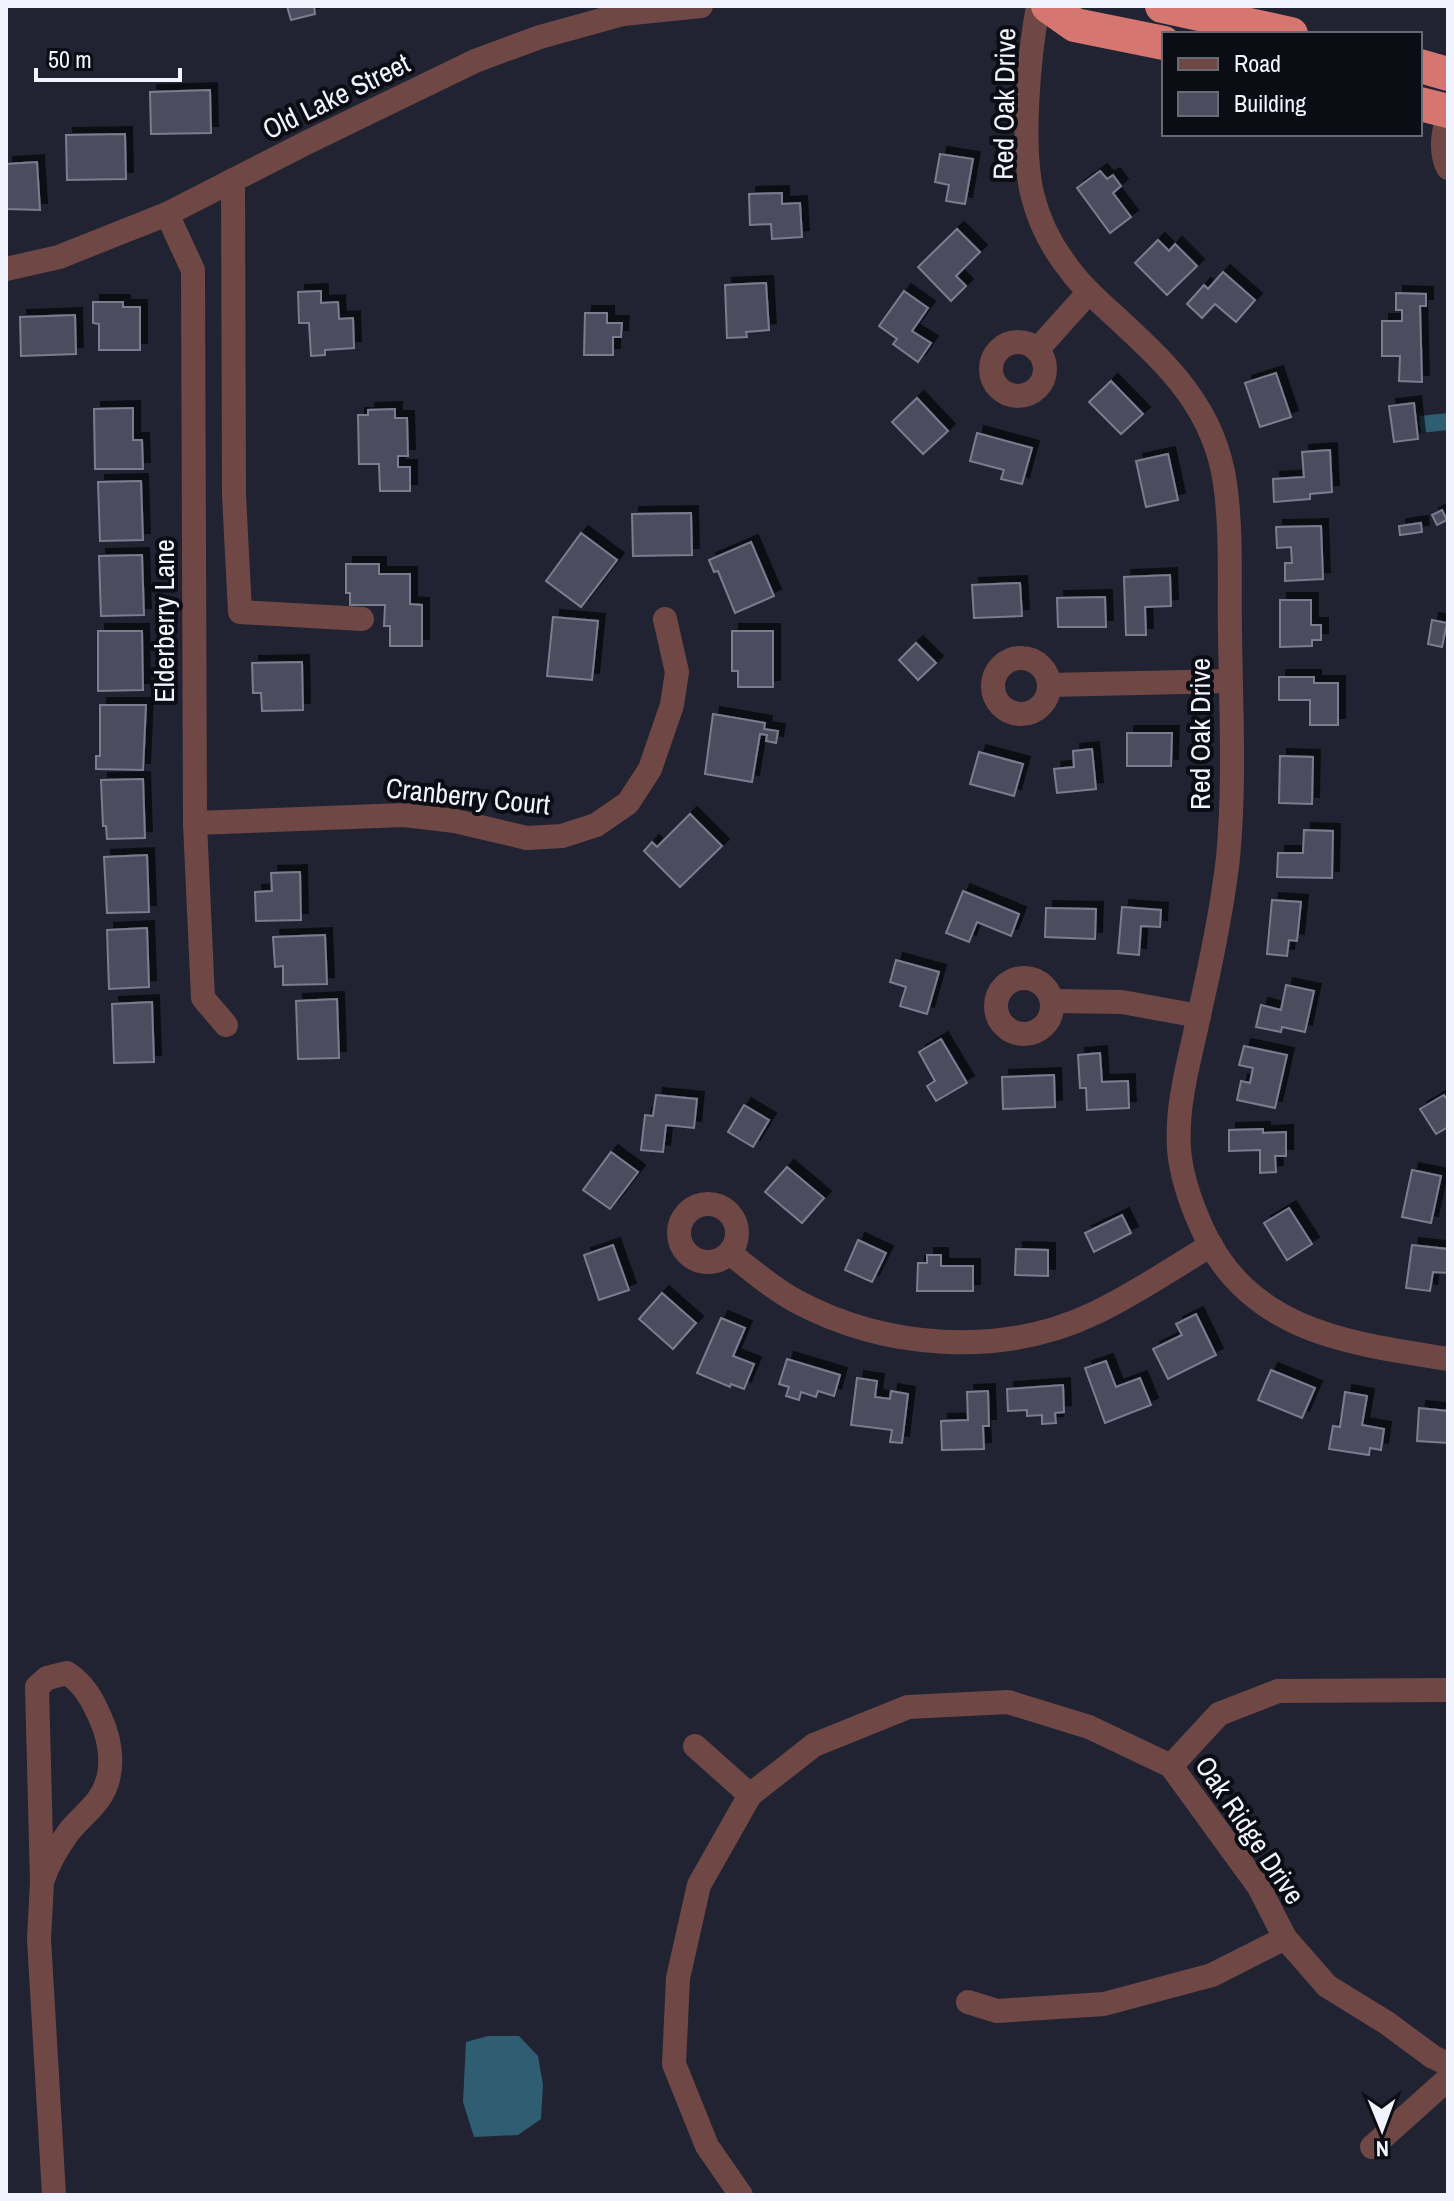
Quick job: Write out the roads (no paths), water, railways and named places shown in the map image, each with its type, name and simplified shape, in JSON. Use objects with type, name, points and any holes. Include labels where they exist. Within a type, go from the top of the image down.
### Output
[{"type":"highway","points":[[1048,6],[1075,25],[1162,43]]},
{"type":"highway","points":[[1162,6],[1282,32]]},
{"type":"highway","points":[[1422,67],[1448,74]]},
{"type":"highway","points":[[1422,105],[1448,112]]},
{"type":"street","name":"Old Lake Street","points":[[6,269],[59,257],[167,214],[475,61],[540,37],[623,14],[701,6]]},
{"type":"street","name":"Red Oak Drive","points":[[1038,6],[1030,49],[1028,151],[1032,195],[1046,232],[1073,275],[1175,374],[1190,395],[1211,433],[1220,461],[1227,503],[1232,751],[1228,856],[1217,933],[1181,1100],[1179,1148],[1188,1192],[1211,1245],[1227,1267],[1258,1298],[1298,1324],[1353,1344],[1448,1359]]},
{"type":"street","points":[[1448,112],[1443,138],[1448,168]]},
{"type":"street","points":[[233,180],[234,495],[240,612],[362,619]]},
{"type":"street","name":"Elderberry Lane","points":[[167,214],[193,270],[195,823],[203,998],[226,1025]]},
{"type":"street","points":[[1037,350],[1089,292]]},
{"type":"street","name":"Cranberry Court","points":[[195,823],[404,815],[455,821],[527,838],[562,836],[596,825],[628,803],[650,769],[672,705],[677,672],[665,619]]},
{"type":"street","points":[[1049,685],[1230,681]]},
{"type":"street","points":[[1053,1001],[1122,1002],[1199,1016]]},
{"type":"street","points":[[730,1253],[771,1286],[831,1317],[884,1334],[916,1340],[956,1342],[998,1340],[1072,1323],[1120,1300],[1211,1245]]},
{"type":"street","points":[[42,1882],[49,1861],[69,1832],[100,1797],[112,1764],[103,1723],[92,1699],[79,1681],[67,1673],[47,1678],[37,1687],[42,1882],[39,1939],[54,2195]]},
{"type":"street","points":[[1171,1766],[1219,1714],[1278,1691],[1448,1690]]},
{"type":"street","name":"Oak Ridge Drive","points":[[741,2195],[707,2146],[674,2064],[678,1978],[699,1885],[750,1795],[814,1745],[908,1707],[1008,1702],[1089,1727],[1171,1766],[1259,1887],[1285,1938],[1327,1986],[1448,2064]]},
{"type":"street","points":[[695,1746],[750,1795]]},
{"type":"street","points":[[968,2002],[997,2011],[1104,2004],[1212,1975],[1285,1938]]},
{"type":"street","points":[[1372,2147],[1448,2079]]},
{"type":"water","points":[[1448,413],[1448,430],[1421,433],[1419,416]]},
{"type":"water","points":[[488,2036],[519,2036],[538,2056],[543,2085],[541,2119],[518,2135],[474,2137],[463,2102],[466,2042]]}]
